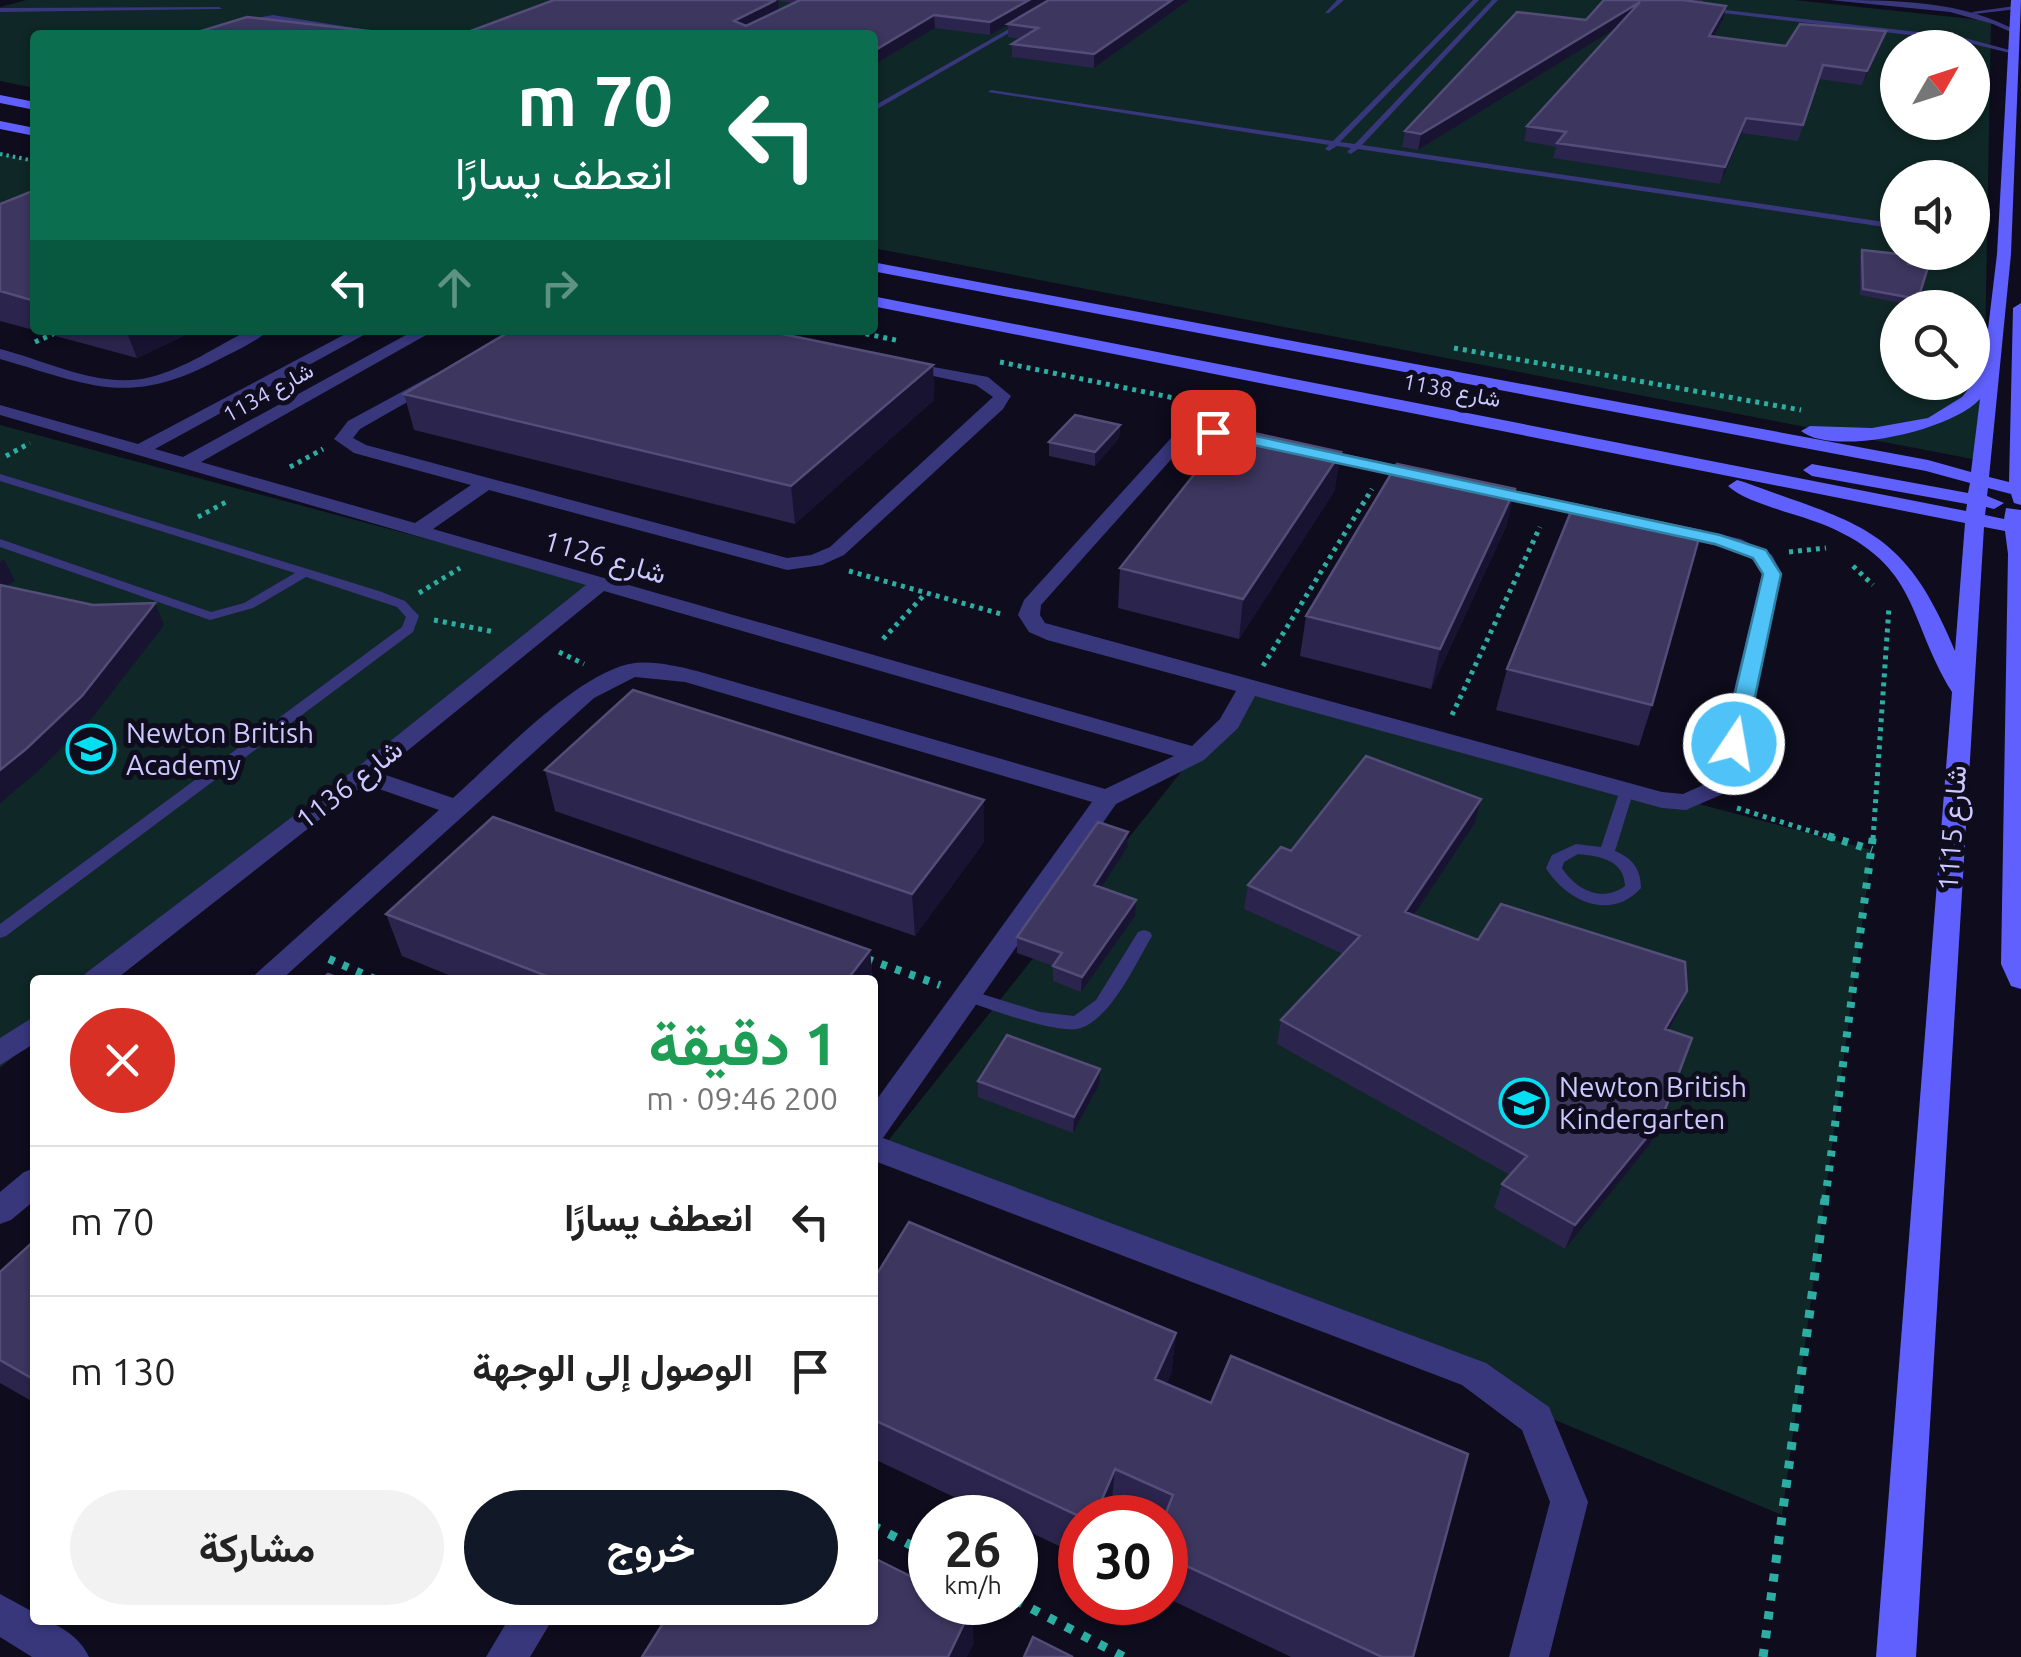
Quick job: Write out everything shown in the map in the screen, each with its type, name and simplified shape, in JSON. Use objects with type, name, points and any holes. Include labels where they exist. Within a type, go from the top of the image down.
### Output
[{"type":"street","name":"شارع 1115","points":[[1896,1657],[1962,693],[1977,501],[2004,254],[2016,4]]},
{"type":"street","points":[[0,99],[30,105]]},
{"type":"street","points":[[0,109],[30,115]]},
{"type":"street","points":[[0,125],[30,131]]},
{"type":"street","points":[[2004,254],[2021,283]]},
{"type":"street","name":"شارع 1138","points":[[878,267],[1928,466],[1977,501]]},
{"type":"street","name":"شارع 1138","points":[[878,302],[1670,460],[2018,508]]},
{"type":"street","points":[[2021,308],[2015,964],[2021,979]]},
{"type":"street","points":[[2,355],[117,385],[139,384],[172,374],[251,335]]},
{"type":"street","name":"شارع 1134","points":[[138,451],[356,335]]},
{"type":"street","name":"شارع 1134","points":[[184,464],[418,335]]},
{"type":"street","points":[[1256,340],[1302,339],[1776,427],[1823,432],[1900,430],[1940,420],[1968,400],[1992,370]]},
{"type":"street","points":[[1084,342],[1358,381],[2018,508]]},
{"type":"street","points":[[453,368],[354,425],[343,439],[360,450],[779,562],[814,561],[837,551],[1002,396],[982,381],[873,358]]},
{"type":"street","name":"شارع 1126","points":[[0,410],[1196,755]]},
{"type":"street","points":[[1226,433],[1552,503],[1741,546],[1769,564],[1772,574],[1726,778],[1722,785],[1702,797],[1677,802],[1626,790],[1055,635],[1029,616],[1031,604],[1178,440],[1188,435],[1226,433]]},
{"type":"street","points":[[1670,460],[1799,507],[1872,543],[1902,568],[1920,593],[1962,693]]},
{"type":"street","points":[[417,531],[486,484]]},
{"type":"street","name":"شارع 1136","points":[[103,975],[362,776],[599,585]]},
{"type":"street","points":[[269,975],[586,692],[608,676],[630,669],[656,668],[689,676],[1107,798]]},
{"type":"street","points":[[878,1121],[1107,798],[1196,755],[1230,723],[1250,685]]},
{"type":"street","points":[[362,776],[458,808]]},
{"type":"street","points":[[0,1054],[30,1031]]},
{"type":"street","points":[[878,1149],[1474,1374],[1536,1419],[1569,1502],[1529,1657]]},
{"type":"street","points":[[0,1211],[30,1185]]},
{"type":"street","points":[[0,1614],[69,1657]]},
{"type":"street","points":[[506,1657],[528,1625]]},
{"type":"lane","points":[[0,7],[17,0]]},
{"type":"lane","points":[[1327,12],[1341,0]]},
{"type":"lane","points":[[1330,148],[1476,0]]},
{"type":"lane","points":[[1351,152],[1495,0]]},
{"type":"lane","points":[[1833,0],[1952,12],[1991,21],[2015,32]]},
{"type":"lane","points":[[1952,12],[2016,4]]},
{"type":"lane","points":[[1706,6],[1978,36],[2015,32]]},
{"type":"lane","points":[[0,7],[219,9]]},
{"type":"lane","points":[[1691,9],[1960,39],[2014,52]]},
{"type":"lane","points":[[288,20],[258,19],[230,24],[254,18],[288,20],[353,30]]},
{"type":"lane","points":[[878,107],[1030,19]]},
{"type":"lane","points":[[992,92],[1215,127],[1214,133],[1220,136],[1330,148],[1880,234]]},
{"type":"lane","points":[[1351,152],[1880,225]]},
{"type":"lane","points":[[0,477],[306,572],[401,604],[413,616],[408,629],[0,932]]},
{"type":"lane","points":[[0,543],[210,616],[232,614],[306,572]]},
{"type":"lane","points":[[1607,852],[1626,790]]},
{"type":"lane","points":[[1592,848],[1607,852],[1630,868],[1634,878],[1625,896],[1613,900],[1582,896],[1559,878],[1554,868],[1556,859],[1565,852],[1592,848]]},
{"type":"lane","points":[[966,995],[1040,1018],[1077,1023],[1102,1004],[1144,936]]},
{"type":"path","points":[[0,154],[30,160]]},
{"type":"path","points":[[1447,346],[1800,410]]},
{"type":"path","points":[[1250,685],[1386,467]]},
{"type":"path","points":[[1441,738],[1552,503]]},
{"type":"path","points":[[401,604],[488,552]]},
{"type":"path","points":[[814,561],[1033,622]]},
{"type":"path","points":[[864,660],[926,593]]},
{"type":"path","points":[[1763,1657],[1872,850],[1887,644]]},
{"type":"path","points":[[1702,797],[1872,850]]},
{"type":"path","points":[[300,947],[365,975]]},
{"type":"path","points":[[857,955],[966,995]]},
{"type":"path","points":[[878,1528],[908,1544]]},
{"type":"path","points":[[1038,1612],[1124,1657]]},
{"type":"green space","points":[[26,0],[1794,0],[1991,21],[1990,76],[1990,30],[1880,30],[1880,140],[1989,140],[1988,160],[1880,160],[1880,270],[1986,270],[1986,290],[1880,290],[1880,400],[1984,400],[1983,461],[878,249],[878,30],[30,30],[30,87],[0,81],[0,7]]},
{"type":"green space","points":[[0,154],[30,160],[30,211],[0,222]]},
{"type":"green space","points":[[0,425],[599,585],[115,975],[30,975],[30,1043],[0,1068]]},
{"type":"green space","points":[[1250,685],[1872,850],[1782,1515],[888,1141]]},
{"type":"building","points":[[554,0],[776,0],[734,21],[746,26],[800,0],[1029,0],[990,22],[934,15],[878,48],[878,30],[473,30]]},
{"type":"building","points":[[1049,0],[1172,0],[1094,54],[1012,44],[1038,28],[1008,24]]},
{"type":"building","points":[[1604,0],[1683,0],[1726,6],[1709,36],[1786,46],[1800,24],[1880,31],[1880,44],[1867,71],[1823,65],[1803,125],[1746,118],[1725,167],[1557,143],[1566,132],[1527,126],[1640,2],[1421,134],[1405,131],[1517,12],[1586,20]]},
{"type":"building","points":[[247,17],[360,30],[204,30]]},
{"type":"building","points":[[30,192],[30,300],[0,291],[0,204]]},
{"type":"building","points":[[1862,250],[1880,252],[1880,270],[1927,270],[1921,290],[1863,289]]},
{"type":"building","points":[[504,335],[787,335],[933,365],[791,486],[404,394]]},
{"type":"building","points":[[1075,415],[1120,425],[1095,452],[1049,442]]},
{"type":"building","points":[[1231,428],[1341,452],[1243,599],[1120,568]]},
{"type":"building","points":[[1397,464],[1515,489],[1440,649],[1306,616]]},
{"type":"building","points":[[1574,504],[1701,531],[1652,705],[1507,669]]},
{"type":"building","points":[[0,585],[93,605],[155,603],[82,696],[0,770]]},
{"type":"building","points":[[633,690],[984,800],[912,894],[545,770]]},
{"type":"building","name":"Newton British Kindergarten","points":[[1366,756],[1481,799],[1405,912],[1478,940],[1501,904],[1685,962],[1687,991],[1665,1029],[1692,1038],[1661,1120],[1575,1225],[1502,1184],[1527,1156],[1281,1020],[1360,936],[1248,885],[1281,847],[1291,851]]},
{"type":"building","points":[[493,817],[870,950],[851,975],[544,975],[386,914]]},
{"type":"building","points":[[1098,822],[1128,832],[1094,885],[1136,900],[1082,977],[1053,966],[1062,953],[1017,937]]},
{"type":"building","points":[[1007,1035],[1100,1069],[1074,1117],[978,1081]]},
{"type":"building","points":[[909,1222],[1176,1333],[1155,1379],[1211,1403],[1231,1356],[1468,1454],[1413,1657],[1382,1657],[1188,1567],[1188,1495],[1173,1495],[1115,1469],[1104,1495],[1058,1495],[1058,1506],[878,1422],[878,1272]]},
{"type":"building","points":[[30,1245],[30,1377],[0,1360],[0,1272]]},
{"type":"building","points":[[878,1560],[908,1575],[908,1625],[963,1625],[948,1657],[642,1657],[662,1625],[878,1625]]},
{"type":"building","points":[[1033,1637],[1073,1657],[1024,1657]]},
{"type":"place","name":"Newton British Academy","points":[[91,749]]},
{"type":"place","name":"Newton British Kindergarten","points":[[1524,1103]]},
{"type":"route","points":[[1213,432],[1720,540],[1759,554],[1772,574],[1734,744]]}]
